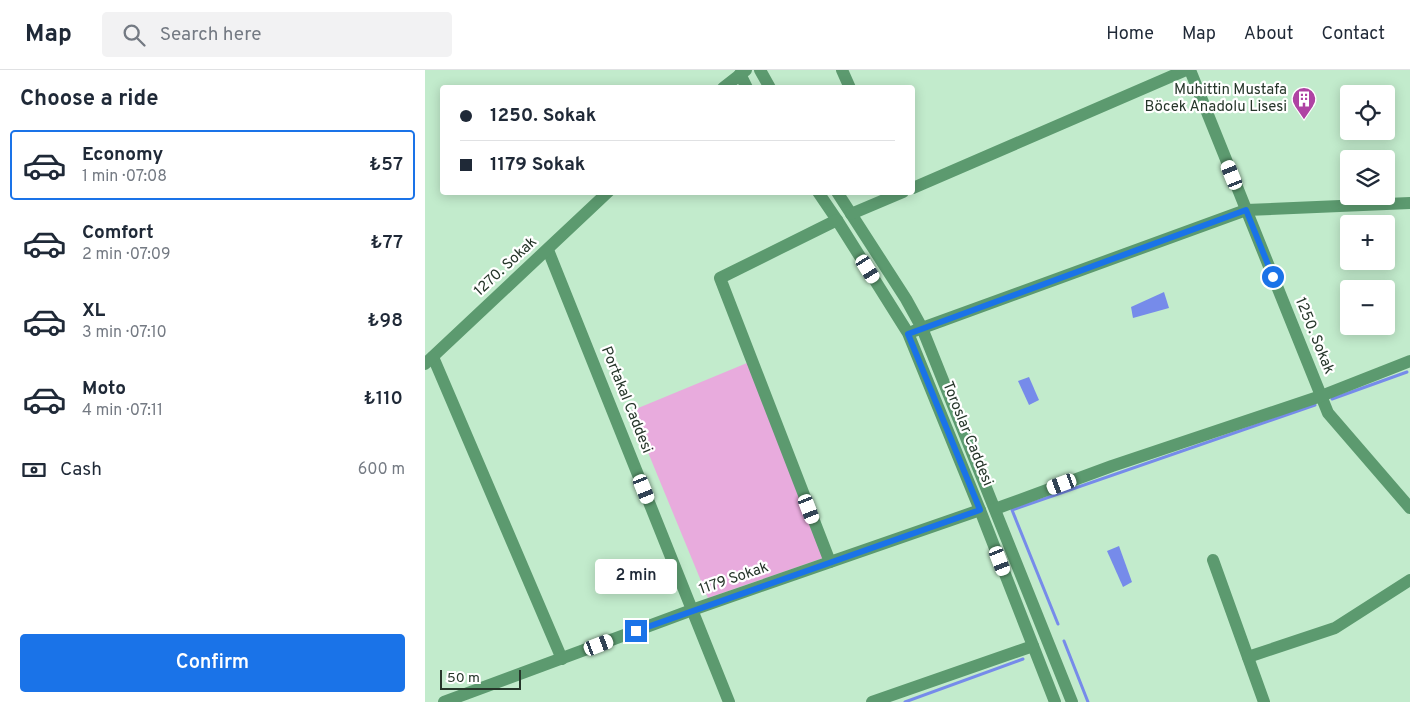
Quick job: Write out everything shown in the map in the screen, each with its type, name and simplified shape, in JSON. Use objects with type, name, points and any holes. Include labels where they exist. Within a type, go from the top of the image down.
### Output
[{"type":"street","points":[[760,70],[768,85]]},
{"type":"street","points":[[842,70],[849,85]]},
{"type":"street","points":[[915,187],[1186,70]]},
{"type":"street","name":"1250. Sokak","points":[[1190,70],[1328,413],[1410,508]]},
{"type":"street","points":[[727,85],[743,72],[746,85]]},
{"type":"street","name":"1270. Sokak","points":[[429,360],[605,195]]},
{"type":"street","name":"Toroslar Caddesi","points":[[820,195],[908,334],[980,510],[1055,702]]},
{"type":"street","name":"Toroslar Caddesi","points":[[839,195],[906,299],[922,328],[1072,702]]},
{"type":"street","points":[[851,214],[896,195]]},
{"type":"street","points":[[908,334],[1246,210],[1410,203]]},
{"type":"street","points":[[830,562],[719,278],[837,220]]},
{"type":"street","name":"Portakal Caddesi","points":[[548,250],[729,702]]},
{"type":"street","points":[[429,360],[562,659]]},
{"type":"street","points":[[995,509],[1112,466],[1321,396],[1410,360]]},
{"type":"street","name":"1179 Sokak","points":[[444,702],[692,610],[980,510]]},
{"type":"street","points":[[1213,560],[1264,702]]},
{"type":"street","points":[[1248,657],[1335,628],[1410,580]]},
{"type":"street","points":[[872,702],[1033,646]]},
{"type":"shaded area","points":[[747,363],[823,558],[708,598],[631,411]]},
{"type":"water","points":[[1164,292],[1169,308],[1133,318],[1131,307]]},
{"type":"water","points":[[1029,377],[1039,400],[1029,405],[1018,381]]},
{"type":"water","points":[[1119,546],[1132,582],[1123,587],[1107,551]]},
{"type":"waterway","points":[[1332,399],[1407,372]]},
{"type":"waterway","points":[[1058,624],[1012,510],[1315,405]]},
{"type":"waterway","points":[[1064,641],[1088,702]]},
{"type":"waterway","points":[[905,702],[1023,659]]},
{"type":"place","name":"Muhittin Mustafa Böcek Anadolu Lisesi","points":[[1304,120]]},
{"type":"route","points":[[636,631],[980,510],[908,334],[1246,210],[1273,277]]}]
